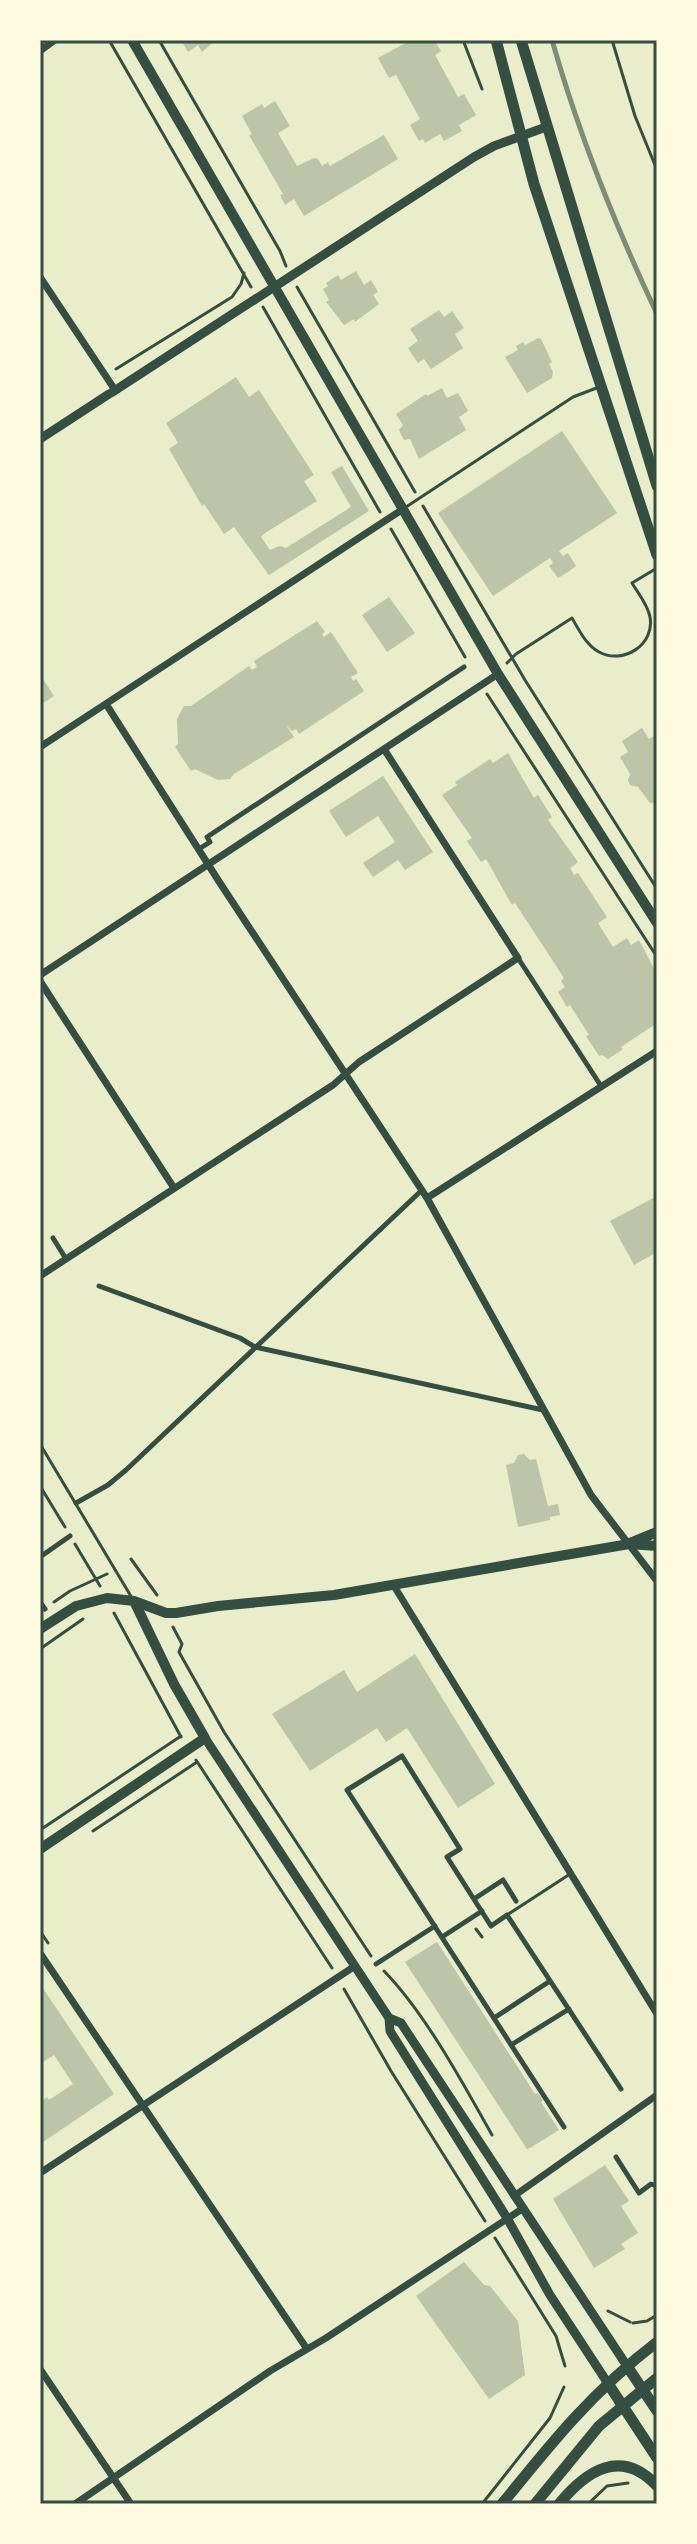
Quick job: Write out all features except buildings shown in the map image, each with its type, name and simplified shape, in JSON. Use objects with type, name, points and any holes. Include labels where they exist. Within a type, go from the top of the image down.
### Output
[{"type":"main road","points":[[132,40],[498,674],[657,923]]},
{"type":"main road","points":[[496,40],[520,137],[656,551]]},
{"type":"main road","points":[[521,40],[657,486]]},
{"type":"main road","points":[[629,1544],[657,1532]]},
{"type":"main road","points":[[40,1629],[84,1603],[107,1598],[134,1601],[166,1613],[176,1613],[394,1586],[629,1544],[657,1546]]},
{"type":"main road","points":[[40,1849],[205,1738],[174,1684],[134,1601]]},
{"type":"main road","points":[[502,2504],[553,2441],[607,2382],[657,2342]]},
{"type":"main road","points":[[627,2366],[657,2411]]},
{"type":"main road","points":[[535,2504],[599,2426],[657,2378]]},
{"type":"main road","points":[[607,2382],[657,2458]]},
{"type":"main road","points":[[559,2504],[587,2474],[611,2466],[634,2469],[657,2486]]},
{"type":"street","points":[[40,51],[55,40]]},
{"type":"street","points":[[40,439],[474,157],[546,127]]},
{"type":"street","points":[[40,277],[104,373],[112,392]]},
{"type":"street","points":[[40,747],[403,509]]},
{"type":"street","points":[[199,849],[210,842],[207,837],[467,665]]},
{"type":"street","points":[[40,975],[498,674]]},
{"type":"street","points":[[106,704],[425,1194],[591,1495],[657,1581]]},
{"type":"street","points":[[384,749],[602,1087]]},
{"type":"street","points":[[40,1276],[333,1085],[345,1073],[518,958]]},
{"type":"street","points":[[40,981],[174,1188]]},
{"type":"street","points":[[76,1503],[108,1485],[126,1470],[255,1347],[425,1194],[657,1051]]},
{"type":"street","points":[[53,1238],[66,1259]]},
{"type":"street","points":[[99,1286],[240,1338],[255,1347],[543,1410]]},
{"type":"street","points":[[40,1557],[70,1536]]},
{"type":"street","points":[[394,1586],[657,2014]]},
{"type":"street","points":[[40,1602],[45,1609]]},
{"type":"street","points":[[205,1738],[389,2018],[390,2031],[507,2218],[550,2295],[607,2382]]},
{"type":"street","points":[[564,2127],[347,1790],[402,1756],[460,1849],[447,1857],[491,1926],[507,1915],[621,2089]]},
{"type":"street","points":[[474,1899],[503,1880],[516,1901]]},
{"type":"street","points":[[442,1937],[482,1911]]},
{"type":"street","points":[[376,1964],[435,1926]]},
{"type":"street","points":[[40,1953],[307,2349]]},
{"type":"street","points":[[40,2173],[355,1966]]},
{"type":"street","points":[[494,2018],[550,1981]]},
{"type":"street","points":[[511,2045],[569,2009]]},
{"type":"street","points":[[389,2018],[401,2023],[627,2366]]},
{"type":"street","points":[[514,2196],[657,2095]]},
{"type":"street","points":[[616,2157],[639,2193],[651,2184],[657,2186]]},
{"type":"street","points":[[75,2504],[270,2371],[522,2209]]},
{"type":"street","points":[[40,2369],[131,2504]]},
{"type":"lane","points":[[463,40],[482,89]]},
{"type":"lane","points":[[403,509],[573,397],[601,386]]},
{"type":"lane","points":[[40,1444],[134,1601]]},
{"type":"lane","points":[[507,1915],[570,1874]]},
{"type":"path","points":[[104,373],[119,368],[232,297],[245,275],[109,40]]},
{"type":"path","points":[[159,40],[418,499],[512,657],[657,889]]},
{"type":"path","points":[[612,40],[635,116],[657,170]]},
{"type":"path","points":[[267,315],[381,513]]},
{"type":"path","points":[[390,528],[467,665]]},
{"type":"path","points":[[512,657],[572,618],[597,651],[614,657],[634,652],[647,636],[650,617],[632,583],[657,568]]},
{"type":"path","points":[[485,692],[657,957]]},
{"type":"path","points":[[131,1559],[154,1590]]},
{"type":"path","points":[[112,1609],[185,1743]]},
{"type":"path","points":[[40,1649],[89,1615]]},
{"type":"path","points":[[40,1830],[181,1736]]},
{"type":"path","points":[[92,1832],[196,1761],[332,1969]]},
{"type":"path","points":[[341,1984],[486,2223]]},
{"type":"path","points":[[493,2235],[556,2336],[565,2366]]},
{"type":"path","points":[[602,2306],[616,2317],[632,2323],[647,2321],[657,2315]]},
{"type":"path","points":[[482,2504],[550,2418],[564,2387]]},
{"type":"path","points":[[588,2504],[607,2486],[620,2482]]},
{"type":"railway","points":[[552,40],[599,179],[657,314]]}]
